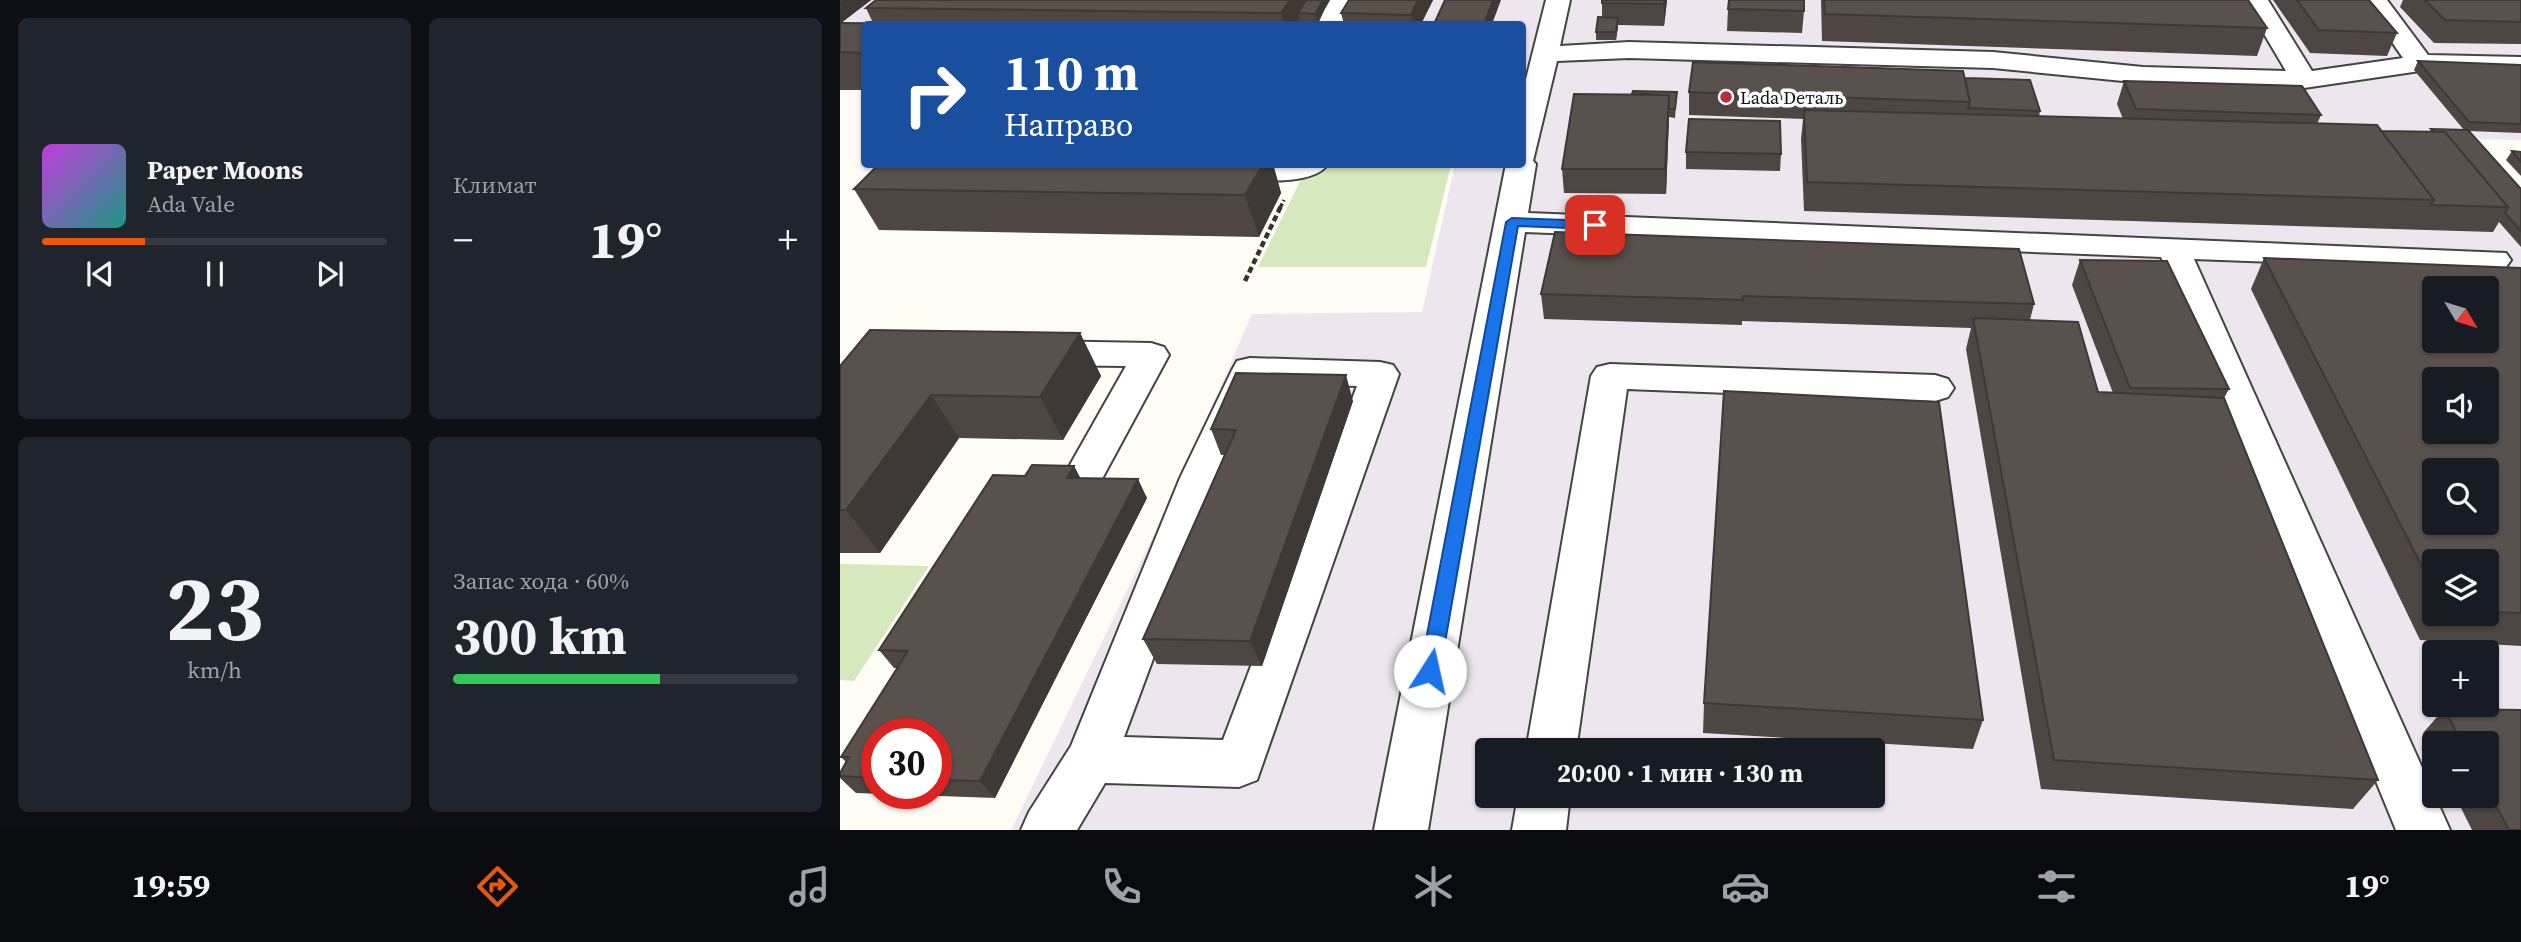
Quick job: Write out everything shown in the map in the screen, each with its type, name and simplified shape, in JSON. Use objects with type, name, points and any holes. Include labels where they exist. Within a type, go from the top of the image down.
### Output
[{"type":"street","points":[[1331,21],[1341,0]]},
{"type":"street","points":[[1526,140],[1559,0]]},
{"type":"street","points":[[2256,0],[2304,80]]},
{"type":"street","points":[[2375,0],[2420,63]]},
{"type":"street","points":[[1548,54],[1629,50],[1993,60],[2143,75],[2304,80],[2420,63],[2521,65]]},
{"type":"street","points":[[1200,170],[1305,168]]},
{"type":"street","points":[[1401,830],[1520,168]]},
{"type":"street","points":[[1512,222],[2494,260]]},
{"type":"street","points":[[2173,248],[2423,830]]},
{"type":"street","points":[[1004,352],[1152,355],[1082,479]]},
{"type":"street","points":[[1048,830],[1091,759],[1200,478],[1250,370],[1380,374],[1240,764],[1091,759]]},
{"type":"street","points":[[1553,738],[1610,376],[1935,388]]},
{"type":"street","points":[[1539,830],[1542,808]]},
{"type":"path","points":[[1245,281],[1305,168]]},
{"type":"shaded area","points":[[869,0],[2521,0],[2521,140],[2428,138],[2521,247],[2521,830],[1011,830],[1174,493],[1252,314],[1422,312],[1454,168],[1526,168],[1526,21],[840,23]]},
{"type":"green space","points":[[1322,168],[1450,168],[1426,267],[1258,267],[1302,177]]},
{"type":"green space","points":[[840,564],[929,566],[854,681],[840,680]]},
{"type":"building","points":[[876,0],[1290,0],[1281,13],[866,8]]},
{"type":"building","points":[[1306,0],[1323,0],[1315,14],[1298,13]]},
{"type":"building","points":[[1349,0],[1418,0],[1411,15],[1341,13]]},
{"type":"building","points":[[1445,0],[1493,0],[1485,21],[1435,21]]},
{"type":"building","points":[[1602,0],[1664,0],[1664,4],[1602,3]]},
{"type":"building","points":[[1729,0],[1804,0],[1804,11],[1728,9]]},
{"type":"building","points":[[1824,0],[2248,0],[2267,28],[1825,14]]},
{"type":"building","points":[[2297,0],[2369,0],[2397,33],[2319,30]]},
{"type":"building","points":[[2425,0],[2521,0],[2521,22],[2445,20]]},
{"type":"building","points":[[1598,17],[1618,18],[1616,32],[1596,32]]},
{"type":"building","points":[[840,23],[861,23],[861,53],[840,52]]},
{"type":"building","points":[[2418,61],[2521,65],[2521,124],[2469,122]]},
{"type":"building","points":[[1693,62],[1963,71],[1970,102],[1689,92]]},
{"type":"building","points":[[1965,78],[2030,80],[2040,111],[1968,108],[1970,102]]},
{"type":"building","points":[[2124,81],[2302,86],[2321,115],[2136,109]]},
{"type":"building","points":[[1633,91],[1677,92],[1675,109],[1669,109],[1669,95],[1632,94]]},
{"type":"building","points":[[1574,94],[1669,95],[1665,169],[1562,169]]},
{"type":"building","points":[[1804,110],[2377,125],[2434,200],[1807,182]]},
{"type":"building","points":[[1689,119],[1780,121],[1781,154],[1686,152]]},
{"type":"building","points":[[2431,129],[2468,130],[2521,189],[2521,231],[2505,213],[2508,207],[2445,132],[2434,132]]},
{"type":"building","points":[[2381,131],[2445,132],[2508,207],[2431,205],[2434,200]]},
{"type":"building","points":[[2512,151],[2521,152],[2521,162]]},
{"type":"building","points":[[875,168],[1261,168],[1245,195],[854,189]]},
{"type":"building","points":[[1555,232],[2019,249],[2034,304],[1541,294]]},
{"type":"building","points":[[2264,258],[2521,268],[2521,613],[2499,612],[2499,549],[2422,549],[2422,567]]},
{"type":"building","points":[[2080,260],[2167,261],[2229,389],[2130,388]]},
{"type":"building","points":[[1973,318],[2078,322],[2098,392],[2224,398],[2378,780],[2054,760]]},
{"type":"building","points":[[870,330],[1080,333],[1040,397],[931,395],[846,510],[840,510],[840,366]]},
{"type":"building","points":[[1236,373],[1346,375],[1250,641],[1143,639],[1236,430],[1211,429]]},
{"type":"building","points":[[1724,391],[1939,402],[1983,720],[1704,703]]},
{"type":"building","points":[[1032,465],[1074,466],[1067,478],[1138,479],[980,781],[952,780],[952,718],[866,718],[908,651],[879,650],[993,475],[1025,476]]},
{"type":"building","points":[[2499,710],[2521,710],[2521,830],[2509,830],[2497,808],[2499,731],[2456,731],[2448,717],[2499,717]]},
{"type":"building","points":[[861,725],[861,777],[840,776],[849,757],[841,757]]},
{"type":"place","name":"Lada Dеталь","points":[[1726,97]]},
{"type":"route","points":[[1430,671],[1512,222],[1595,225]]}]
